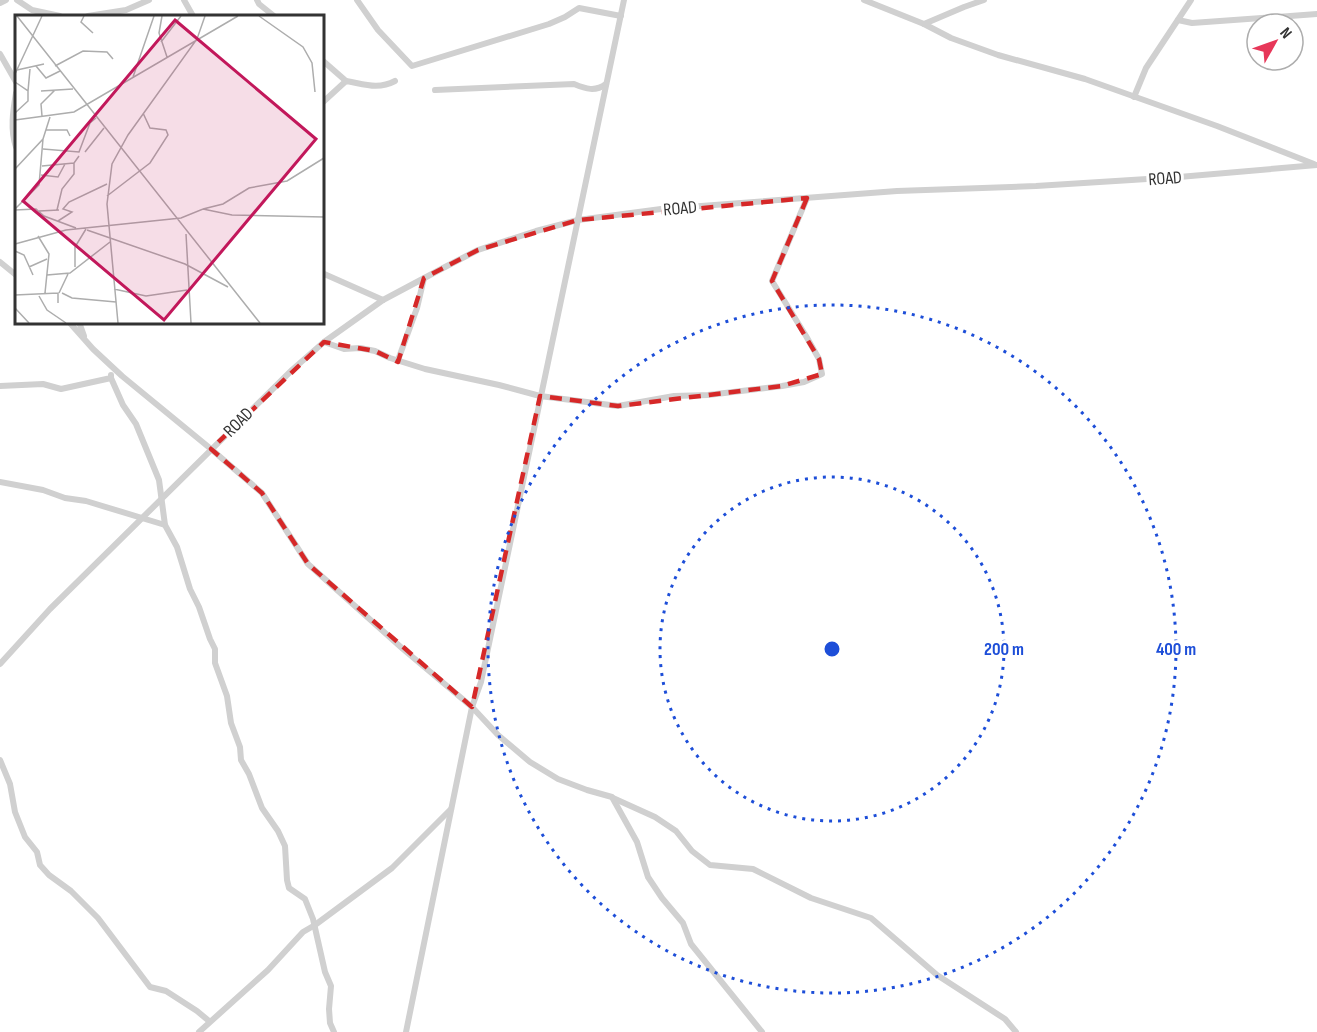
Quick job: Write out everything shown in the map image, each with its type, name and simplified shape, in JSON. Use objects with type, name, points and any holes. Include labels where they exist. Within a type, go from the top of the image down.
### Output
[{"type":"street","points":[[0,3],[6,0]]},
{"type":"street","points":[[16,0],[32,10],[55,15]]},
{"type":"street","points":[[94,15],[126,10],[148,0]]},
{"type":"street","points":[[184,0],[192,15]]},
{"type":"street","points":[[257,0],[273,15]]},
{"type":"street","points":[[357,0],[378,30],[412,66],[549,24],[579,8],[621,16]]},
{"type":"street","points":[[406,1032],[472,707],[481,682],[624,0]]},
{"type":"street","points":[[864,0],[924,24],[951,38],[998,55],[1085,78],[1317,165]]},
{"type":"street","points":[[924,24],[984,0]]},
{"type":"street","points":[[1134,97],[1146,68],[1191,0]]},
{"type":"street","points":[[1178,20],[1192,23],[1317,14]]},
{"type":"street","points":[[0,54],[15,80]]},
{"type":"street","points":[[324,62],[346,81],[376,86],[395,81]]},
{"type":"street","points":[[324,102],[346,81]]},
{"type":"street","points":[[435,90],[574,84],[587,89],[600,89],[607,84]]},
{"type":"street","points":[[15,104],[12,121],[15,140]]},
{"type":"street","name":"ROAD","points":[[0,664],[50,609],[292,370],[324,342],[383,300],[478,250],[578,220],[661,209],[897,191],[1179,177],[1317,165]]},
{"type":"street","points":[[324,342],[344,349],[360,348],[375,351],[425,369],[540,396],[618,406],[674,396],[708,395],[804,382],[822,374],[819,358],[772,281],[807,198]]},
{"type":"street","points":[[0,262],[15,274]]},
{"type":"street","points":[[324,274],[383,300]]},
{"type":"street","points":[[399,360],[417,308],[424,278]]},
{"type":"street","points":[[71,324],[110,365],[262,493],[308,564],[472,707],[498,735],[530,762],[558,778],[612,797],[655,817],[676,831],[692,851],[710,865],[753,869],[810,898],[871,918],[937,975],[1005,1019],[1016,1032]]},
{"type":"street","points":[[80,324],[85,340]]},
{"type":"street","points":[[110,365],[111,378],[123,405],[136,424],[159,480],[165,525],[177,547],[190,589],[215,649],[215,663],[227,696],[231,723],[240,747],[241,760],[262,808],[285,846],[289,888],[305,899],[315,925],[325,972],[331,986],[329,1009],[330,1023],[334,1032]]},
{"type":"street","points":[[0,386],[43,384],[61,389],[111,378]]},
{"type":"street","points":[[0,482],[86,501],[165,525]]},
{"type":"street","points":[[0,760],[10,784],[15,812],[25,837],[37,852],[40,866],[71,891],[98,918],[150,987],[165,991],[209,1021]]},
{"type":"street","points":[[612,797],[638,842],[648,877],[683,923],[691,944],[762,1032]]},
{"type":"street","points":[[199,1032],[268,970],[303,932],[392,868],[452,808]]},
{"type":"highlighted area","points":[[807,198],[772,281],[819,359],[822,374],[782,386],[618,406],[540,396],[472,707],[308,564],[262,493],[211,449],[324,342],[375,351],[398,362],[424,278],[478,250],[578,220]]}]
